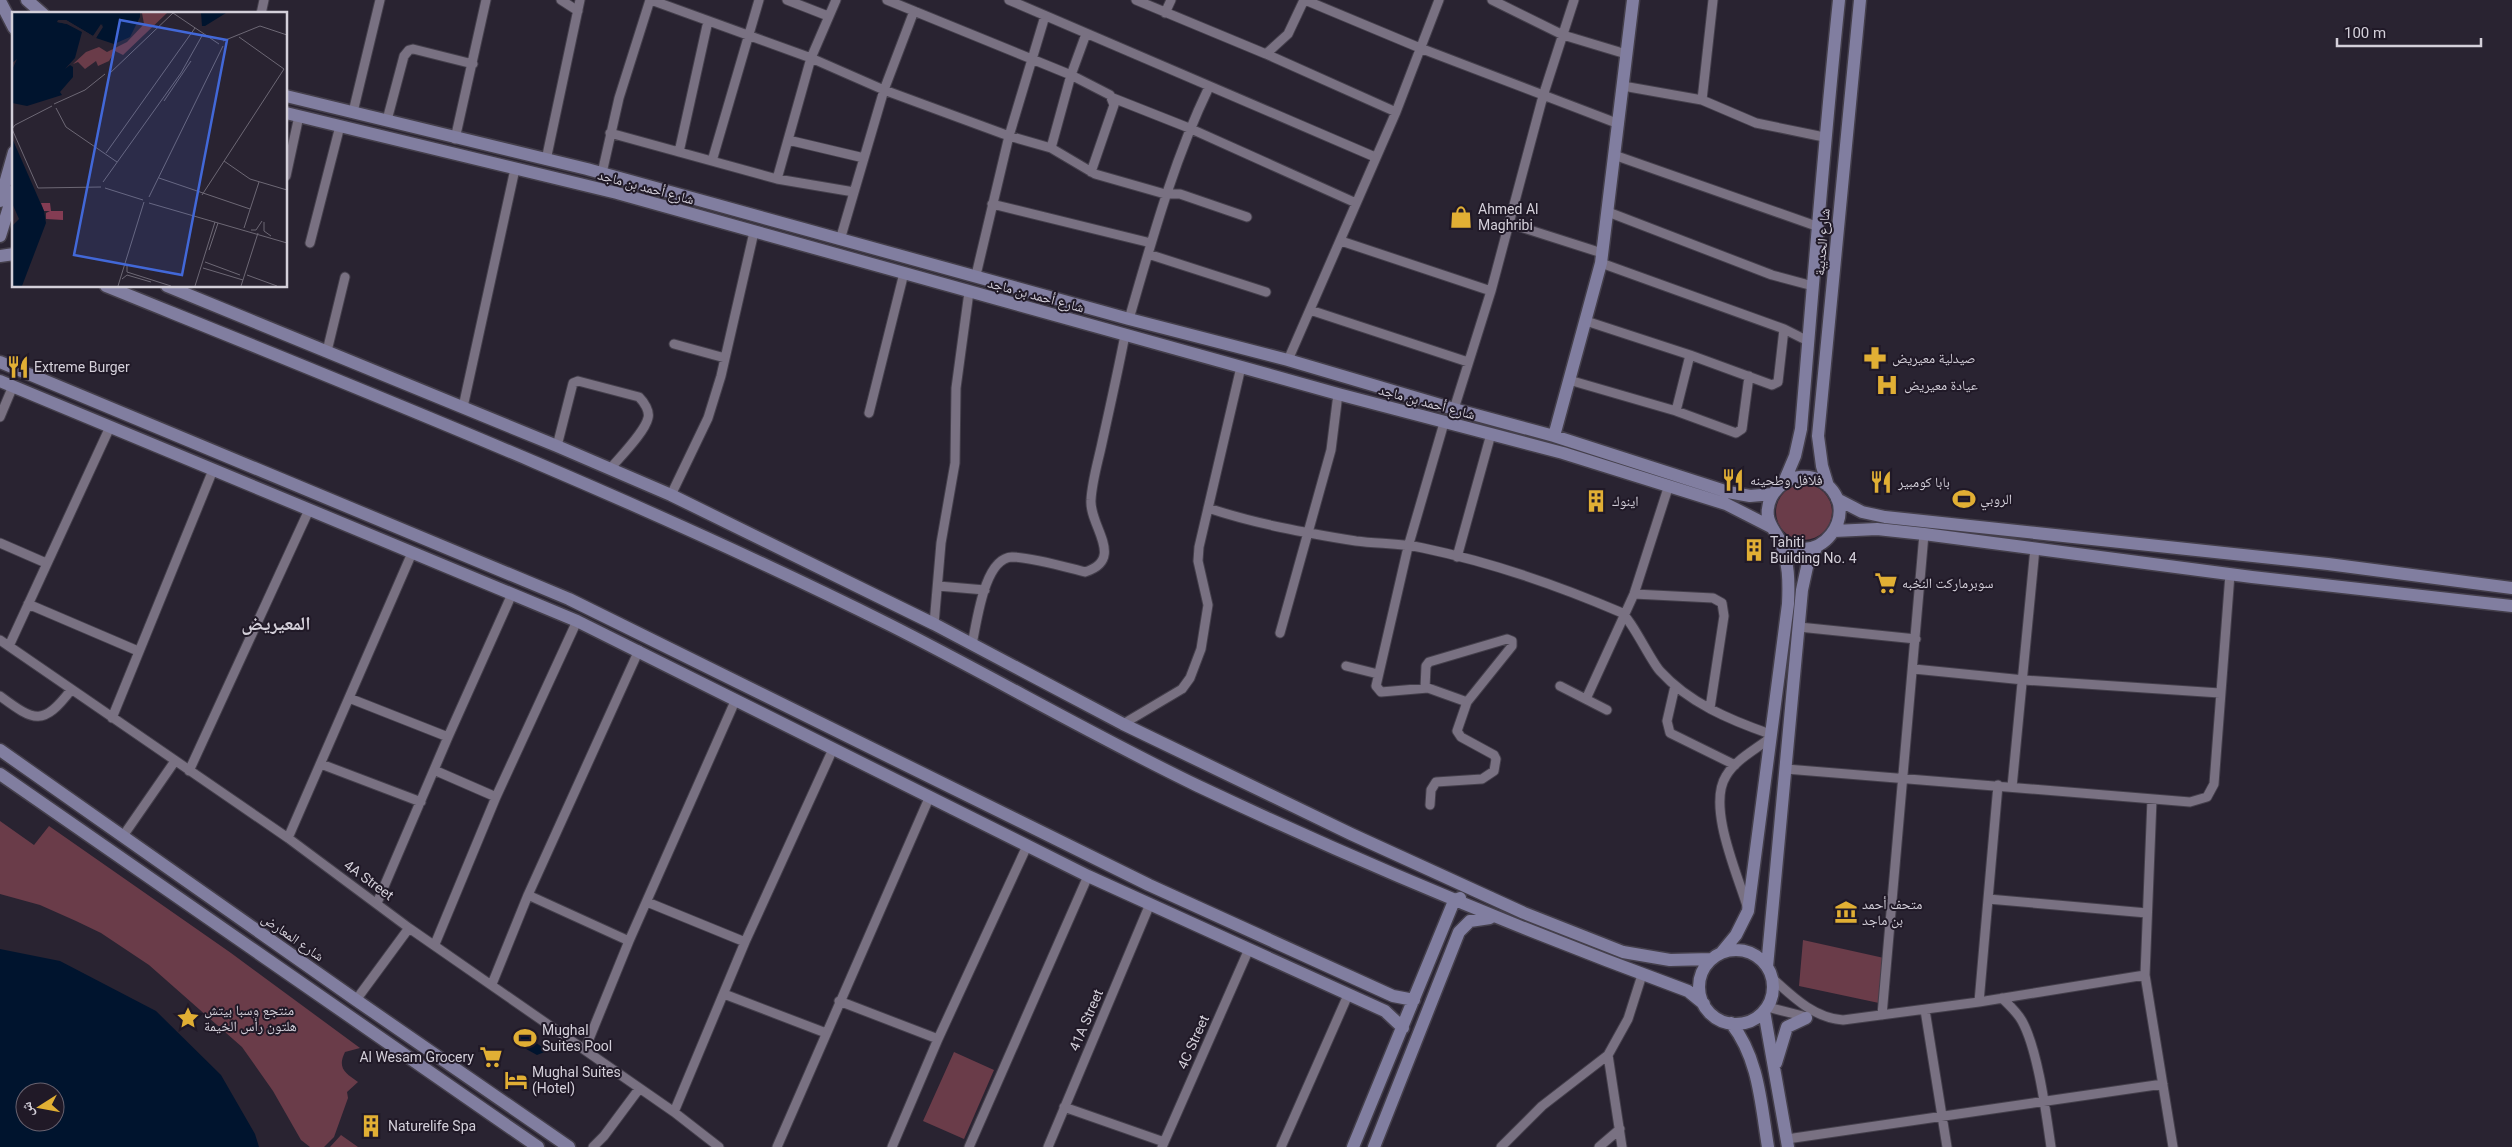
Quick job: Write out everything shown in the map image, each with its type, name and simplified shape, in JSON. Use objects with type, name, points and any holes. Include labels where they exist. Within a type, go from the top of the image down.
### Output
[{"type":"street","points":[[354,112],[380,0]]},
{"type":"street","points":[[456,139],[486,0]]},
{"type":"street","points":[[561,0],[578,11]]},
{"type":"street","points":[[546,160],[580,0]]},
{"type":"street","points":[[602,173],[610,133],[650,0],[811,58],[884,90],[1009,136],[1051,148],[1091,172],[1165,194],[1180,194],[1247,218]]},
{"type":"street","points":[[712,161],[759,0]]},
{"type":"street","points":[[787,0],[828,16]]},
{"type":"street","points":[[777,179],[811,58],[836,0]]},
{"type":"street","points":[[887,0],[1030,60],[1072,75],[1113,98],[1189,128],[1356,203]]},
{"type":"street","points":[[1009,0],[1021,3],[1045,16],[1209,88],[1375,158]]},
{"type":"street","points":[[1136,0],[1266,54],[1396,112]]},
{"type":"street","points":[[1166,13],[1171,0]]},
{"type":"street","points":[[1266,54],[1288,34],[1305,0],[1420,48],[1619,124]]},
{"type":"street","points":[[1288,360],[1396,112],[1439,0]]},
{"type":"street","points":[[1492,0],[1563,35],[1626,54]]},
{"type":"street","points":[[1454,409],[1491,291],[1543,96],[1574,0]]},
{"type":"street","points":[[1554,436],[1586,321],[1601,258],[1633,0]]},
{"type":"street","points":[[1702,100],[1713,0]]},
{"type":"street","name":"شارع الحديبة","points":[[1784,482],[1795,456],[1801,429],[1819,227],[1824,137],[1838,0]]},
{"type":"street","name":"شارع الحديبة","points":[[1828,486],[1822,466],[1818,436],[1860,0]]},
{"type":"street","points":[[0,1],[12,24]]},
{"type":"street","points":[[840,240],[884,90],[914,11]]},
{"type":"street","points":[[976,275],[1009,136],[1030,60],[1045,16]]},
{"type":"street","points":[[679,152],[708,20]]},
{"type":"street","points":[[1051,148],[1086,34]]},
{"type":"street","points":[[387,120],[404,56],[409,50],[414,48],[473,64]]},
{"type":"street","points":[[1623,86],[1702,100],[1756,123],[1824,137]]},
{"type":"street","points":[[1129,319],[1165,194],[1189,128],[1209,88]]},
{"type":"street","name":"شارع أحمد بن ماجد","points":[[288,96],[456,139],[602,173],[840,240],[976,275],[1129,319],[1288,360],[1454,409],[1554,436],[1728,492],[1750,496],[1773,494]]},
{"type":"street","points":[[1091,172],[1114,105],[1113,98]]},
{"type":"street","points":[[288,156],[292,115]]},
{"type":"street","name":"شارع أحمد بن ماجد","points":[[292,115],[617,194],[1338,394],[1491,434],[1669,485],[1738,509],[1771,527]]},
{"type":"street","points":[[310,243],[340,126]]},
{"type":"street","points":[[610,133],[777,179],[854,192]]},
{"type":"street","points":[[788,140],[864,158]]},
{"type":"street","points":[[1614,155],[1819,227]]},
{"type":"street","points":[[0,201],[12,159]]},
{"type":"street","points":[[463,407],[515,169]]},
{"type":"street","points":[[0,236],[12,198]]},
{"type":"street","points":[[992,204],[1151,243]]},
{"type":"street","points":[[1608,212],[1772,275],[1814,286]]},
{"type":"street","points":[[1508,223],[1784,328],[1808,341]]},
{"type":"street","points":[[671,496],[708,418],[725,358],[754,232]]},
{"type":"street","points":[[1340,241],[1491,291]]},
{"type":"street","points":[[1148,254],[1266,292]]},
{"type":"street","points":[[869,412],[904,273]]},
{"type":"street","points":[[327,352],[345,277]]},
{"type":"street","points":[[111,288],[430,417],[695,532],[890,625],[1195,785],[1493,918],[1688,991],[1720,1020],[1731,1023],[1751,1020],[1765,1009],[1773,989],[1770,972],[1786,769],[1804,578],[1817,546],[1834,531],[1839,521],[1838,499]]},
{"type":"street","points":[[172,288],[557,446],[671,496],[934,624],[1123,724],[1351,834],[1524,913],[1623,952],[1670,960],[1717,956],[1735,950],[1747,951],[1759,957],[1770,972],[1800,1003],[1822,1016]]},
{"type":"street","points":[[934,624],[941,542],[955,463],[956,388],[969,292]]},
{"type":"street","points":[[1310,310],[1468,362]]},
{"type":"street","points":[[1586,321],[1690,355],[1772,385],[1778,382],[1784,328]]},
{"type":"street","points":[[972,644],[984,590],[994,568],[1008,558],[1085,572],[1093,569],[1103,560],[1105,554],[1104,545],[1091,501],[1125,335]]},
{"type":"street","points":[[674,344],[725,358]]},
{"type":"street","points":[[1676,411],[1690,355]]},
{"type":"street","points":[[0,362],[108,409],[569,599],[1149,885],[1399,998],[1414,1000]]},
{"type":"street","points":[[1123,724],[1182,689],[1190,678],[1202,649],[1208,605],[1198,561],[1208,508],[1241,367]]},
{"type":"street","points":[[1569,380],[1676,411],[1732,432],[1739,432],[1742,429],[1748,376]]},
{"type":"street","points":[[0,381],[577,621],[639,650],[1026,846],[1391,1015],[1403,1028]]},
{"type":"street","points":[[557,446],[573,383],[578,381],[639,397],[647,409],[649,417],[644,427],[610,469]]},
{"type":"street","points":[[0,417],[14,386]]},
{"type":"street","points":[[1280,633],[1331,450],[1338,394]]},
{"type":"street","points":[[1444,423],[1408,547],[1376,686],[1381,692],[1433,689],[1467,702]]},
{"type":"street","points":[[9,646],[110,427]]},
{"type":"street","points":[[1457,557],[1491,434]]},
{"type":"street","points":[[112,718],[213,470]]},
{"type":"street","points":[[1704,1004],[1700,992],[1700,980],[1704,969],[1736,935],[1748,910],[1789,591],[1787,564],[1779,539],[1771,527],[1768,505],[1773,494],[1784,482],[1802,476],[1821,480],[1838,499],[1862,512],[1885,518],[2328,564],[2512,588]]},
{"type":"street","points":[[1586,699],[1623,613],[1634,594],[1669,485]]},
{"type":"street","points":[[1208,508],[1257,522],[1307,532],[1408,547],[1422,547],[1528,577],[1623,613],[1659,669],[1675,686],[1691,698],[1770,736]]},
{"type":"street","points":[[189,771],[309,510]]},
{"type":"street","points":[[1834,531],[1876,529],[1924,534],[2230,574],[2512,606]]},
{"type":"street","points":[[1882,1015],[1914,669],[1924,534]]},
{"type":"street","points":[[1779,539],[1791,546],[1804,549],[1817,546]]},
{"type":"street","points":[[0,543],[46,563]]},
{"type":"street","points":[[2012,787],[2024,680],[2034,548]]},
{"type":"street","points":[[288,838],[412,553]]},
{"type":"street","points":[[1786,769],[2197,801],[2206,797],[2212,791],[2214,784],[2230,574]]},
{"type":"street","points":[[938,586],[984,590]]},
{"type":"street","points":[[377,903],[512,594]]},
{"type":"street","points":[[1634,594],[1714,598],[1722,603],[1724,616],[1710,708]]},
{"type":"street","points":[[28,604],[138,651]]},
{"type":"street","points":[[435,944],[496,797],[577,621]]},
{"type":"street","points":[[1799,627],[1916,639]]},
{"type":"street","points":[[1425,688],[1426,666],[1429,662],[1507,639],[1512,640],[1512,646],[1467,702],[1457,733],[1494,754],[1496,758],[1494,771],[1482,779],[1436,782],[1431,790],[1430,806]]},
{"type":"street","name":"4A Street","points":[[0,640],[288,838],[409,928],[435,944],[674,1112],[719,1147]]},
{"type":"street","points":[[492,984],[528,895],[639,650]]},
{"type":"street","points":[[1346,666],[1378,674]]},
{"type":"street","points":[[1914,669],[2024,680],[2220,693]]},
{"type":"street","points":[[1560,686],[1607,710]]},
{"type":"street","points":[[1675,686],[1667,721],[1670,733],[1735,765]]},
{"type":"street","points":[[0,696],[26,715],[34,716],[47,714],[56,708],[72,690]]},
{"type":"street","points":[[349,698],[448,737]]},
{"type":"street","points":[[585,1050],[629,941],[736,699]]},
{"type":"street","points":[[1748,910],[1718,810],[1720,789],[1726,776],[1735,765],[1770,736]]},
{"type":"street","points":[[674,1112],[745,942],[833,749]]},
{"type":"street","name":"شارع المعارض","points":[[0,750],[569,1147]]},
{"type":"street","points":[[123,836],[175,761]]},
{"type":"street","points":[[321,764],[421,802]]},
{"type":"street","points":[[434,770],[496,797]]},
{"type":"street","points":[[0,774],[538,1147]]},
{"type":"street","points":[[1979,1002],[1998,785]]},
{"type":"street","points":[[776,1147],[930,796]]},
{"type":"street","points":[[2152,799],[2145,975],[2173,1147]]},
{"type":"street","points":[[892,1147],[1026,846]]},
{"type":"street","points":[[969,1147],[1088,876]]},
{"type":"street","points":[[528,895],[629,941]]},
{"type":"street","points":[[1353,1147],[1454,901],[1465,896],[1471,897],[1524,913]]},
{"type":"street","points":[[1988,900],[2148,913]]},
{"type":"street","points":[[647,902],[745,942]]},
{"type":"street","name":"41A Street","points":[[1048,1147],[1150,904]]},
{"type":"street","points":[[1374,1147],[1460,932],[1470,921],[1493,918]]},
{"type":"street","points":[[356,1000],[409,928]]},
{"type":"street","name":"4C Street","points":[[1163,1145],[1249,949]]},
{"type":"street","points":[[1430,1006],[1444,957],[1440,949],[1434,951]]},
{"type":"street","points":[[1313,978],[1320,974],[1359,991],[1367,984]]},
{"type":"street","points":[[1501,1147],[1542,1106],[1608,1055],[1628,1019],[1642,975]]},
{"type":"street","points":[[1774,1068],[1781,1038],[1787,1026],[1806,1018],[1822,1016],[1843,1020],[1925,1010],[2145,975]]},
{"type":"street","points":[[724,994],[826,1033]]},
{"type":"street","points":[[1281,1147],[1348,995]]},
{"type":"street","points":[[2002,998],[2024,1023],[2044,1101],[2051,1147]]},
{"type":"street","points":[[840,1001],[938,1040]]},
{"type":"street","points":[[1765,1009],[1806,1018]]},
{"type":"street","points":[[1765,1009],[1787,1143],[1942,1117],[2163,1084]]},
{"type":"street","points":[[1925,1010],[1947,1147]]},
{"type":"street","points":[[1731,1023],[1740,1035],[1756,1077],[1768,1147]]},
{"type":"street","points":[[1608,1055],[1622,1147]]},
{"type":"street","points":[[1358,1147],[1387,1074],[1385,1066]]},
{"type":"street","points":[[593,1147],[604,1136],[639,1089]]},
{"type":"street","points":[[1064,1107],[1163,1145]]},
{"type":"street","points":[[1599,1147],[1620,1129]]},
{"type":"street","points":[[602,1147],[604,1136]]},
{"type":"shaded area","points":[[1804,484],[1819,489],[1827,497],[1832,512],[1827,527],[1819,535],[1804,540],[1789,535],[1781,527],[1776,512],[1781,497],[1789,489]]},
{"type":"shaded area","points":[[0,821],[34,845],[49,826],[231,953],[360,1048],[345,1052],[343,1058],[342,1066],[344,1070],[358,1082],[347,1092],[348,1098],[334,1137],[324,1147],[310,1147],[301,1140],[273,1091],[242,1047],[149,965],[101,933],[76,921],[40,905],[0,894]]},
{"type":"shaded area","points":[[1803,940],[1884,958],[1879,1003],[1799,986]]},
{"type":"shaded area","points":[[954,1052],[994,1070],[964,1139],[923,1121]]},
{"type":"shaded area","points":[[341,1135],[358,1147],[330,1147]]},
{"type":"water","points":[[0,949],[60,961],[156,1011],[221,1075],[255,1134],[259,1147],[0,1147]]},
{"type":"water","name":"Mughal Suites Pool","points":[[522,1032],[547,1051],[537,1055],[517,1044]]},
{"type":"place","name":"Ahmed Al Maghribi","points":[[1461,217]]},
{"type":"place","name":"صيدلية معيريض","points":[[1875,358]]},
{"type":"place","name":"Extreme Burger","points":[[18,367]]},
{"type":"place","name":"عيادة معيريض","points":[[1887,385]]},
{"type":"place","name":"فلافل وطحينه","points":[[1733,480]]},
{"type":"place","name":"بابا كومبير","points":[[1881,482]]},
{"type":"place","name":"الروبي","points":[[1964,499]]},
{"type":"place","name":"اينوك","points":[[1596,501]]},
{"type":"place","name":"Tahiti Building No. 4","points":[[1754,550]]},
{"type":"place","name":"سوبرماركت النخبه","points":[[1886,583]]},
{"type":"place","name":"متحف أحمد بن ماجد","points":[[1846,912]]},
{"type":"place","name":"منتجع وسبا بيتش هلتون رأس الخيمة","points":[[188,1018]]},
{"type":"place","name":"Mughal Suites Pool","points":[[525,1038]]},
{"type":"place","name":"Al Wesam Grocery","points":[[491,1057]]},
{"type":"place","name":"Mughal Suites (Hotel)","points":[[516,1080]]},
{"type":"place","name":"Naturelife Spa","points":[[371,1126]]},
{"type":"district","name":"المعيريض","points":[[276,623]]}]
